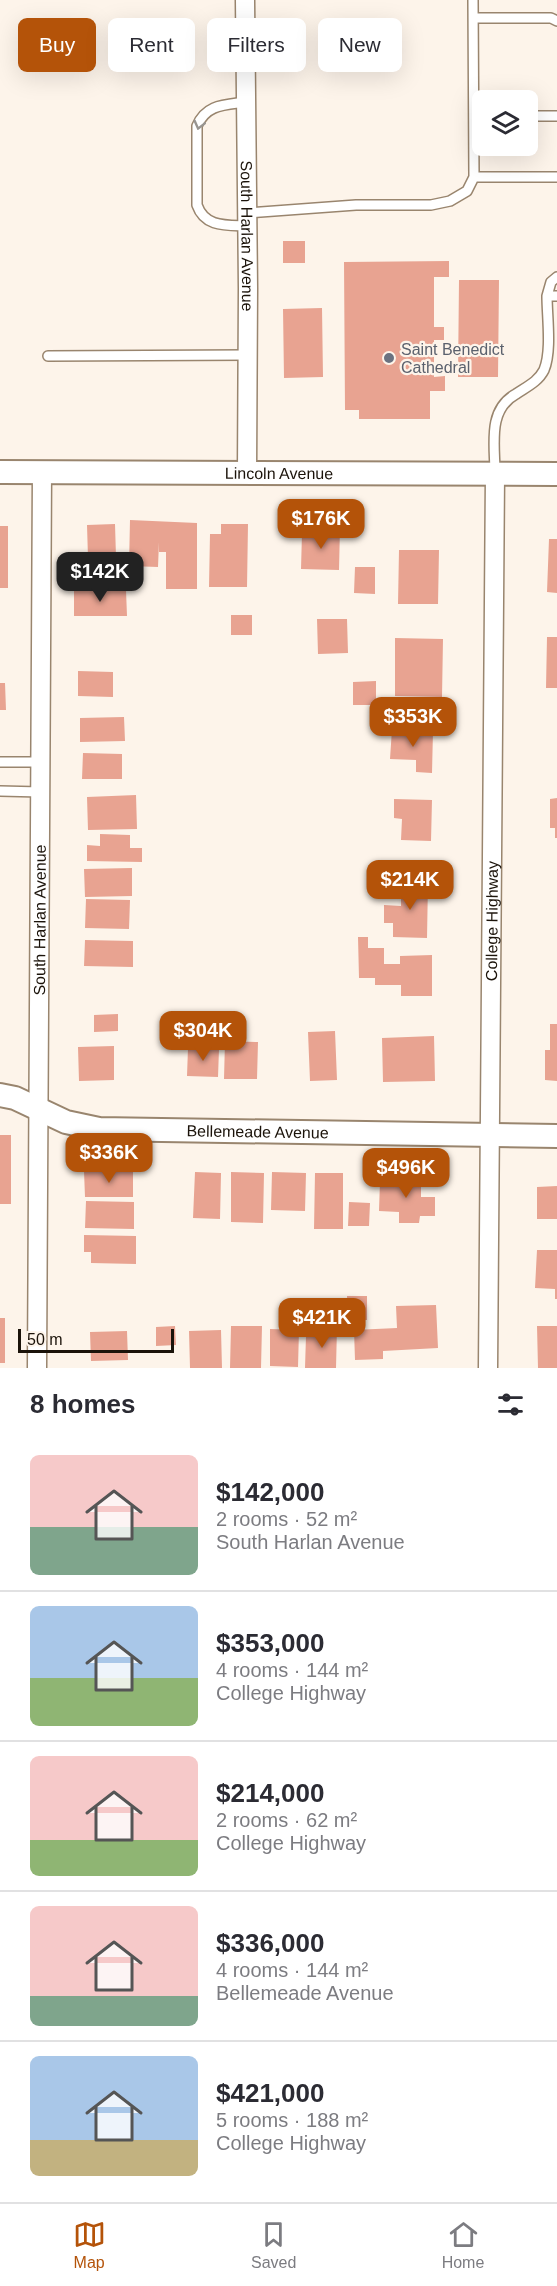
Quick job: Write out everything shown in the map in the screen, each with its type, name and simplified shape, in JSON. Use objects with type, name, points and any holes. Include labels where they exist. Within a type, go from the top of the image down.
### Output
[{"type":"street","name":"South Harlan Avenue","points":[[245,0],[248,220],[246,472]]},
{"type":"street","name":"Lincoln Avenue","points":[[0,472],[557,474]]},
{"type":"street","name":"South Harlan Avenue","points":[[37,1368],[42,472]]},
{"type":"street","name":"College Highway","points":[[488,1368],[495,474]]},
{"type":"street","name":"Bellemeade Avenue","points":[[0,1095],[15,1098],[66,1122],[99,1129],[557,1136]]},
{"type":"lane","points":[[473,0],[477,90]]},
{"type":"lane","points":[[474,18],[551,18],[557,21]]},
{"type":"lane","points":[[246,102],[217,106],[207,110],[201,116],[197,126],[197,205],[200,215],[206,220],[224,225],[356,205],[431,205],[450,201],[467,192],[474,177],[475,156]]},
{"type":"lane","points":[[538,116],[557,116]]},
{"type":"lane","points":[[474,177],[557,177]]},
{"type":"lane","points":[[495,474],[494,429],[498,410],[510,397],[533,384],[543,370],[548,353],[551,282],[557,276]]},
{"type":"lane","points":[[48,356],[248,355]]},
{"type":"lane","points":[[0,762],[41,762]]},
{"type":"lane","points":[[0,791],[41,792]]},
{"type":"building","points":[[283,241],[305,241],[305,263],[283,263]]},
{"type":"building","name":"Saint Benedict Cathedral","points":[[449,261],[449,277],[434,277],[434,327],[444,327],[444,340],[434,340],[434,377],[445,376],[445,391],[430,391],[430,419],[359,419],[359,410],[345,410],[344,262]]},
{"type":"building","points":[[459,280],[499,280],[498,377],[458,377]]},
{"type":"building","points":[[322,308],[323,377],[284,378],[283,309]]},
{"type":"building","points":[[130,520],[197,523],[197,589],[166,589],[166,552],[159,552],[159,542],[158,567],[129,566]]},
{"type":"building","points":[[115,524],[116,557],[88,558],[87,525]]},
{"type":"building","points":[[221,524],[248,524],[247,587],[209,587],[210,534],[221,534]]},
{"type":"building","points":[[0,526],[8,526],[8,588],[0,588]]},
{"type":"building","points":[[322,527],[340,527],[339,570],[301,569],[302,533],[322,534]]},
{"type":"building","points":[[549,539],[557,539],[557,593],[547,592]]},
{"type":"building","points":[[399,550],[439,550],[438,604],[398,604]]},
{"type":"building","points":[[355,567],[375,567],[375,594],[354,593]]},
{"type":"building","points":[[126,590],[127,616],[74,616],[74,591]]},
{"type":"building","points":[[231,615],[252,615],[252,635],[231,635]]},
{"type":"building","points":[[317,619],[347,619],[348,653],[318,654]]},
{"type":"building","points":[[547,637],[557,637],[557,688],[546,688]]},
{"type":"building","points":[[395,638],[443,639],[442,697],[395,696]]},
{"type":"building","points":[[78,671],[113,672],[113,697],[78,696]]},
{"type":"building","points":[[376,681],[376,705],[353,705],[353,682]]},
{"type":"building","points":[[0,683],[5,683],[6,710],[0,710]]},
{"type":"building","points":[[124,717],[125,741],[80,742],[80,718]]},
{"type":"building","points":[[392,729],[433,731],[432,773],[416,772],[416,760],[390,759]]},
{"type":"building","points":[[83,753],[122,754],[122,779],[82,779]]},
{"type":"building","points":[[136,795],[137,829],[88,830],[87,797]]},
{"type":"building","points":[[557,798],[557,838],[555,838],[555,828],[550,828],[550,799]]},
{"type":"building","points":[[394,799],[432,800],[431,841],[401,840],[402,819],[394,818]]},
{"type":"building","points":[[100,834],[130,835],[130,848],[142,848],[142,862],[87,861],[87,845],[100,846]]},
{"type":"building","points":[[132,868],[132,896],[85,897],[84,869]]},
{"type":"building","points":[[401,881],[428,882],[427,938],[393,937],[393,923],[384,923],[384,905],[401,906]]},
{"type":"building","points":[[86,899],[130,900],[129,929],[85,928]]},
{"type":"building","points":[[358,937],[368,937],[368,948],[384,948],[384,964],[400,964],[400,956],[432,955],[432,996],[401,996],[401,985],[375,985],[375,978],[359,978]]},
{"type":"building","points":[[85,940],[133,941],[133,967],[84,966]]},
{"type":"building","points":[[118,1014],[118,1031],[94,1032],[94,1015]]},
{"type":"building","points":[[550,1024],[557,1024],[557,1081],[545,1080],[545,1050],[550,1050]]},
{"type":"building","points":[[335,1031],[337,1080],[310,1081],[308,1032]]},
{"type":"building","points":[[434,1036],[435,1081],[383,1082],[382,1038]]},
{"type":"building","points":[[225,1041],[258,1042],[257,1079],[224,1079]]},
{"type":"building","points":[[114,1046],[114,1080],[79,1081],[78,1047]]},
{"type":"building","points":[[188,1048],[219,1049],[218,1077],[187,1076]]},
{"type":"building","points":[[0,1135],[11,1135],[11,1204],[0,1204]]},
{"type":"building","points":[[133,1170],[133,1197],[85,1197],[84,1171]]},
{"type":"building","points":[[195,1172],[221,1173],[220,1219],[193,1218]]},
{"type":"building","points":[[231,1172],[264,1173],[263,1223],[231,1222]]},
{"type":"building","points":[[272,1172],[306,1173],[305,1211],[271,1210]]},
{"type":"building","points":[[315,1173],[343,1173],[343,1229],[314,1229]]},
{"type":"building","points":[[399,1173],[421,1174],[421,1197],[435,1197],[435,1216],[420,1216],[419,1223],[399,1223],[399,1212],[379,1211],[380,1181],[399,1182]]},
{"type":"building","points":[[557,1186],[557,1219],[537,1219],[537,1187]]},
{"type":"building","points":[[86,1201],[134,1202],[134,1229],[85,1228]]},
{"type":"building","points":[[349,1202],[370,1203],[369,1226],[348,1226]]},
{"type":"building","points":[[84,1235],[136,1236],[136,1264],[91,1263],[91,1252],[84,1252]]},
{"type":"building","points":[[537,1250],[557,1250],[557,1299],[555,1299],[555,1289],[535,1288]]},
{"type":"building","points":[[347,1296],[367,1296],[367,1320],[348,1320]]},
{"type":"building","points":[[436,1305],[438,1348],[383,1351],[383,1359],[355,1360],[354,1330],[397,1328],[396,1306]]},
{"type":"building","points":[[0,1318],[5,1318],[5,1363],[0,1363]]},
{"type":"building","points":[[175,1326],[176,1345],[156,1346],[156,1327]]},
{"type":"building","points":[[231,1326],[262,1326],[261,1368],[230,1368]]},
{"type":"building","points":[[537,1326],[557,1326],[557,1368],[538,1368]]},
{"type":"building","points":[[317,1327],[337,1327],[336,1368],[305,1368],[306,1336],[317,1337]]},
{"type":"building","points":[[270,1329],[299,1330],[298,1367],[270,1366]]},
{"type":"building","points":[[221,1330],[222,1368],[190,1368],[189,1331]]},
{"type":"building","points":[[127,1331],[128,1360],[91,1361],[90,1332]]},
{"type":"place","name":"Saint Benedict Cathedral","points":[[389,358]]}]
